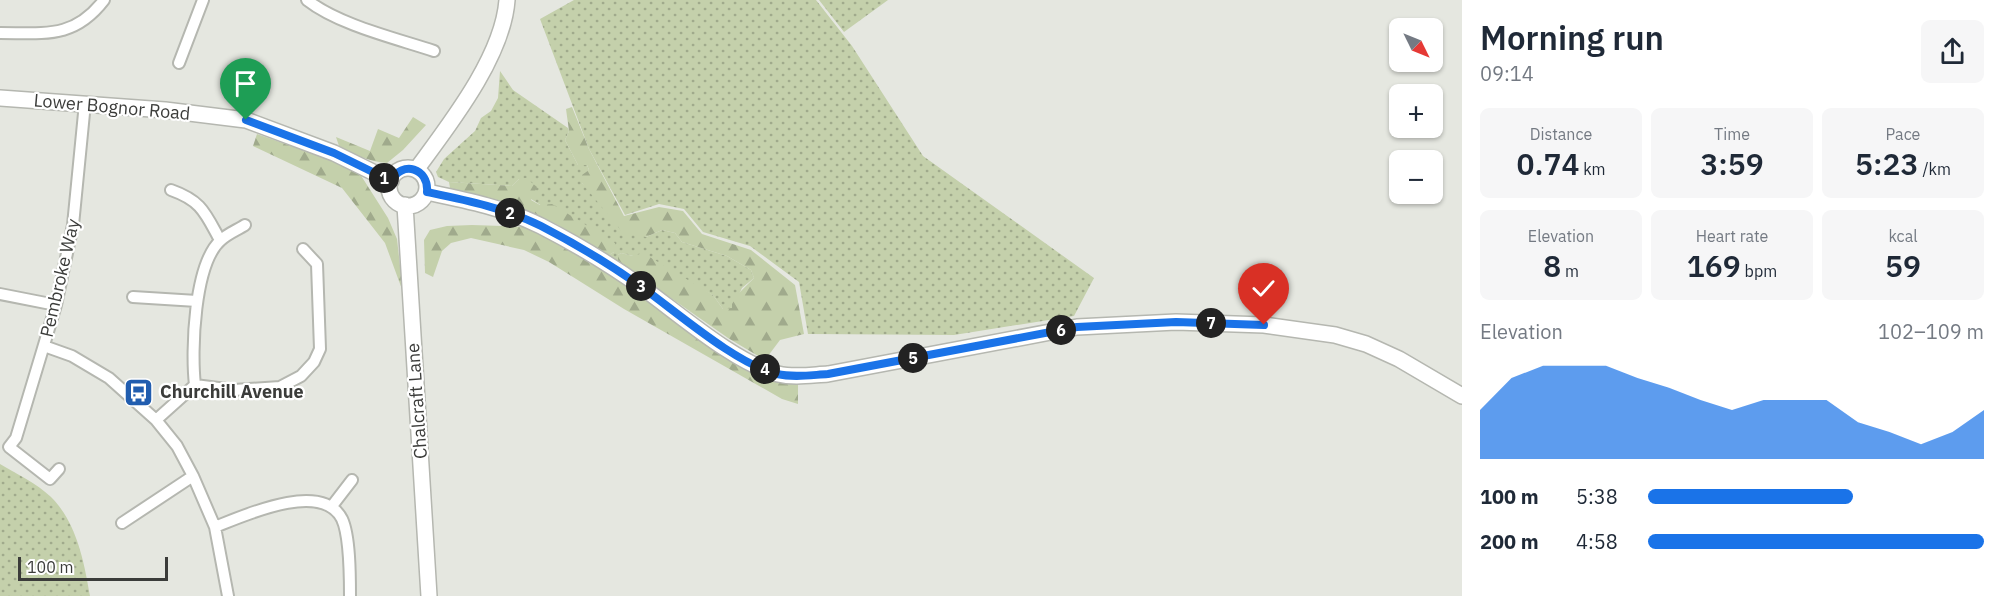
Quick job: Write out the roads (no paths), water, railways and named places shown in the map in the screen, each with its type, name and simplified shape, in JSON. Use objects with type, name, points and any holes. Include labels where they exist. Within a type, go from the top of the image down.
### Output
[{"type":"main road","points":[[416,170],[467,100],[502,29],[507,0]]},
{"type":"main road","name":"Lower Bognor Road","points":[[0,98],[165,110],[246,120],[334,153],[391,181]]},
{"type":"main road","points":[[410,168],[425,178],[427,192],[416,204],[405,205],[399,203],[391,193],[391,181],[398,171],[410,168]]},
{"type":"main road","points":[[427,192],[477,203],[539,225],[630,279],[732,351],[759,367],[778,374],[800,376],[828,374],[1077,327],[1176,322],[1264,325],[1335,336],[1366,344],[1399,359],[1462,396]]},
{"type":"main road","name":"Chalcraft Lane","points":[[405,205],[429,596]]},
{"type":"street","points":[[0,33],[59,33],[86,21],[104,0]]},
{"type":"street","points":[[179,63],[202,0]]},
{"type":"street","points":[[307,0],[341,19],[434,51]]},
{"type":"street","name":"Pembroke Way","points":[[5,449],[16,438],[56,305],[73,225],[85,103]]},
{"type":"street","points":[[171,190],[188,196],[200,205],[220,240]]},
{"type":"street","points":[[195,385],[193,366],[197,302],[207,261],[220,240],[245,225]]},
{"type":"street","points":[[156,420],[195,385],[234,390],[280,387],[301,376],[314,362],[320,349],[317,264],[303,249]]},
{"type":"street","points":[[0,294],[56,305]]},
{"type":"street","points":[[133,297],[197,302]]},
{"type":"street","points":[[45,346],[72,356],[109,378],[156,420],[177,446],[215,527],[228,596]]},
{"type":"street","points":[[5,449],[47,483],[59,469]]},
{"type":"street","points":[[122,523],[193,476]]},
{"type":"street","points":[[332,506],[352,480]]},
{"type":"street","points":[[215,527],[252,512],[288,503],[314,501],[332,506],[342,520],[346,539],[350,596]]},
{"type":"place","name":"Churchill Avenue","points":[[139,392]]}]
